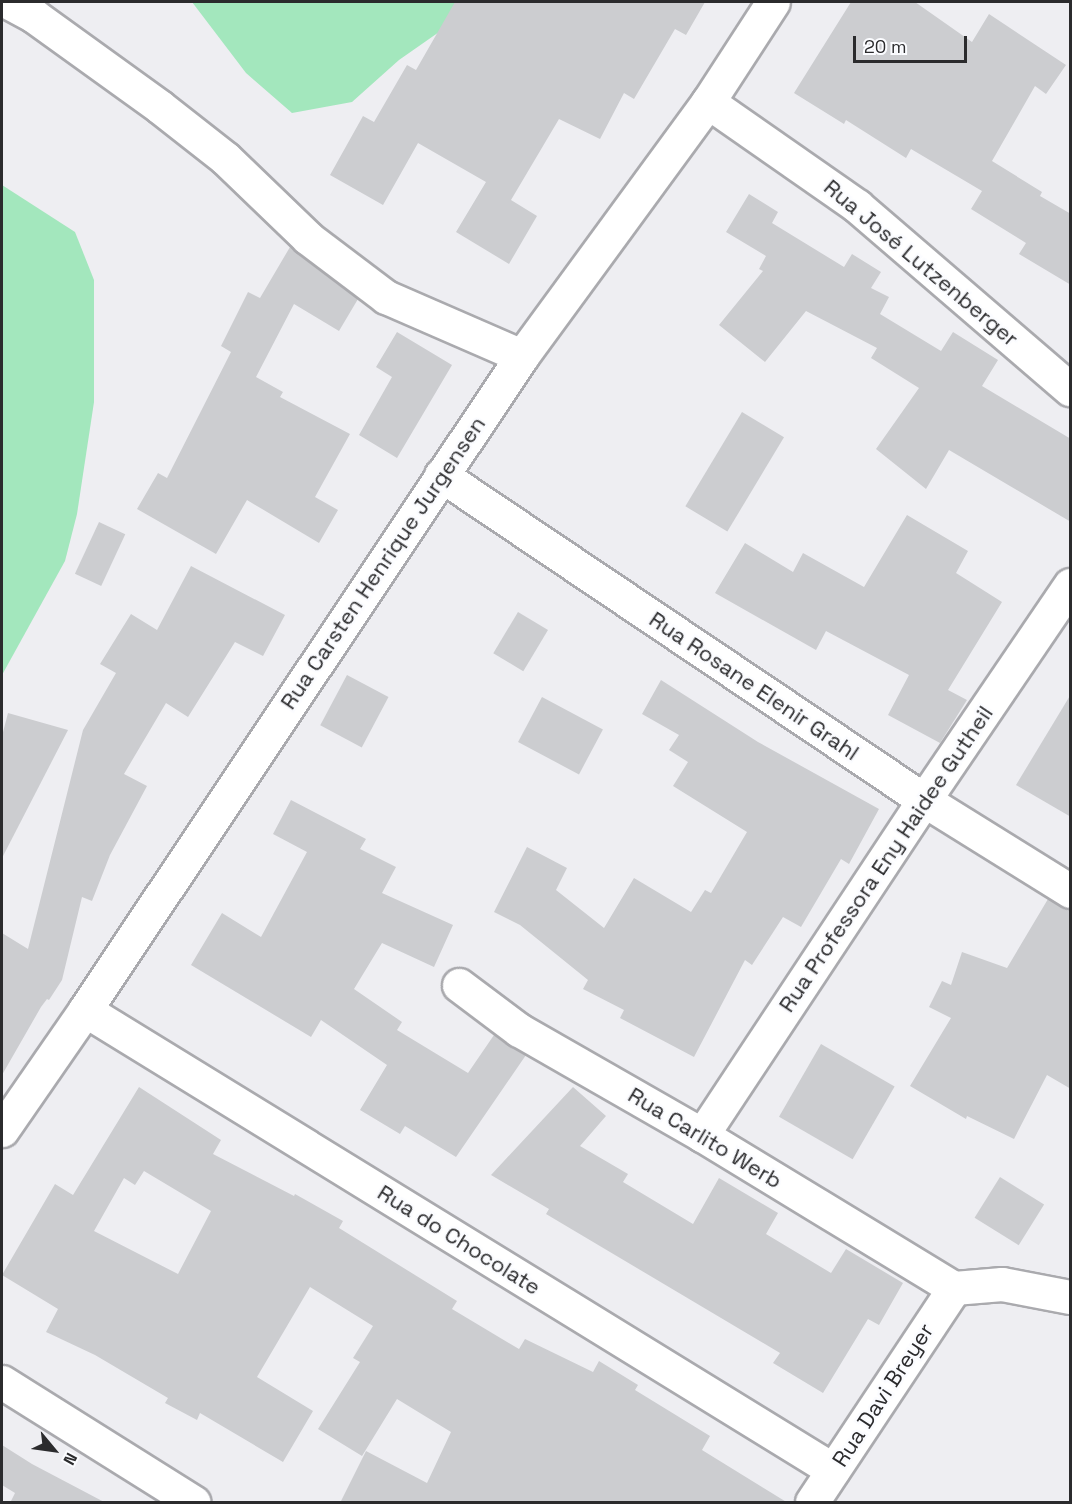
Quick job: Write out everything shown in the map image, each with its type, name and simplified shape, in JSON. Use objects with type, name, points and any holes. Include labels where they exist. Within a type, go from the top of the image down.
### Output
[{"type":"street","points":[[8,2],[34,16],[160,107],[225,158],[308,238],[386,297],[522,356]]},
{"type":"street","name":"Rua Carsten Henrique Jurgensen","points":[[2,1130],[85,1010],[522,356],[708,102],[773,2]]},
{"type":"street","name":"Rua José Lutzenberger","points":[[708,102],[857,206],[1071,389]]},
{"type":"street","name":"Rua Rosane Elenir Grahl","points":[[441,475],[924,800],[1071,891]]},
{"type":"street","name":"Rua Professora Eny Haidee Gutheil","points":[[702,1134],[924,800],[1071,585]]},
{"type":"street","name":"Rua Carlito Werb","points":[[459,986],[519,1030],[702,1134],[954,1288]]},
{"type":"street","name":"Rua do Chocolate","points":[[85,1010],[833,1470]]},
{"type":"street","points":[[954,1288],[1002,1284],[1071,1297]]},
{"type":"street","name":"Rua Davi Breyer","points":[[812,1503],[954,1288]]},
{"type":"street","points":[[2,1383],[194,1503]]},
{"type":"green space","points":[[192,2],[482,2],[399,60],[352,102],[292,113],[246,73]]},
{"type":"green space","points":[[2,185],[75,232],[94,280],[94,402],[77,514],[65,561],[2,675]]},
{"type":"building","points":[[455,2],[705,2],[686,35],[675,29],[634,99],[624,93],[600,139],[559,119],[511,200],[537,216],[509,264],[456,232],[486,182],[418,143],[383,205],[330,175],[363,116],[374,122],[407,65],[416,70]]},
{"type":"building","points":[[851,2],[915,2],[972,42],[989,14],[1066,65],[1046,94],[1035,86],[992,161],[1042,192],[1040,196],[1071,214],[1071,285],[1019,254],[1026,243],[971,209],[982,191],[911,149],[906,158],[846,120],[844,124],[794,93]]},
{"type":"building","points":[[749,194],[778,212],[772,223],[844,267],[852,254],[881,272],[871,288],[889,297],[880,314],[941,351],[953,332],[998,360],[982,386],[1071,439],[1071,522],[949,450],[926,489],[876,449],[919,388],[871,358],[877,348],[806,311],[765,362],[719,325],[763,271],[759,269],[766,256],[726,232]]},
{"type":"building","points":[[290,247],[358,299],[339,331],[294,304],[256,377],[283,392],[280,397],[350,434],[315,497],[338,510],[319,543],[247,500],[216,554],[137,509],[158,473],[167,478],[231,352],[221,346],[248,292],[260,298]]},
{"type":"building","points":[[397,332],[452,365],[397,458],[359,435],[392,377],[376,367]]},
{"type":"building","points":[[742,412],[784,437],[727,532],[685,506]]},
{"type":"building","points":[[907,515],[968,551],[956,573],[1002,602],[948,690],[967,700],[940,743],[888,715],[909,675],[826,631],[816,650],[715,593],[745,543],[793,572],[803,553],[864,587]]},
{"type":"building","points":[[99,522],[125,534],[101,586],[75,574]]},
{"type":"building","points":[[191,566],[285,615],[263,656],[235,642],[188,717],[166,703],[124,774],[147,786],[110,855],[92,901],[82,897],[62,980],[49,1000],[47,999],[41,1007],[2,1075],[2,933],[28,949],[83,730],[116,673],[100,664],[131,614],[157,630]]},
{"type":"building","points":[[518,612],[548,630],[523,671],[493,653]]},
{"type":"building","points":[[347,675],[388,697],[362,747],[320,725]]},
{"type":"building","points":[[661,680],[758,742],[879,809],[849,864],[841,859],[801,927],[783,917],[752,965],[745,960],[694,1057],[620,1018],[624,1010],[583,989],[588,980],[520,925],[494,912],[527,847],[567,868],[556,890],[604,928],[634,878],[691,912],[705,890],[711,893],[747,832],[673,786],[688,762],[669,750],[679,735],[642,714]]},
{"type":"building","points":[[1071,694],[1071,817],[1016,785]]},
{"type":"building","points":[[542,697],[603,729],[579,774],[518,742]]},
{"type":"building","points":[[8,713],[68,730],[2,858],[2,736]]},
{"type":"building","points":[[291,800],[366,839],[360,849],[396,867],[382,893],[453,925],[434,967],[382,943],[354,989],[402,1022],[397,1030],[468,1073],[494,1035],[526,1055],[456,1157],[405,1126],[400,1134],[360,1110],[387,1065],[321,1020],[311,1037],[191,965],[222,913],[261,937],[307,852],[273,834]]},
{"type":"building","points":[[1048,899],[1071,910],[1071,1089],[1047,1075],[1014,1139],[967,1116],[966,1119],[910,1086],[951,1018],[929,1007],[942,981],[951,985],[962,952],[1007,968]]},
{"type":"building","points":[[821,1044],[895,1086],[853,1159],[779,1117]]},
{"type":"building","points":[[139,1087],[221,1140],[213,1154],[294,1196],[295,1194],[343,1221],[339,1228],[457,1301],[452,1309],[519,1349],[525,1339],[593,1372],[599,1361],[638,1385],[635,1390],[710,1436],[702,1450],[788,1503],[340,1503],[366,1451],[427,1483],[451,1432],[397,1399],[362,1456],[318,1429],[360,1362],[353,1358],[373,1326],[310,1287],[257,1377],[313,1411],[283,1462],[200,1413],[197,1420],[165,1403],[168,1398],[95,1355],[46,1332],[58,1309],[2,1275],[55,1184],[73,1195]],"holes":[[[144,1171],[211,1211],[178,1274],[94,1231],[124,1178],[135,1185]]]},
{"type":"building","points":[[573,1087],[606,1116],[580,1146],[628,1174],[623,1182],[693,1224],[719,1178],[778,1213],[766,1234],[831,1273],[846,1249],[903,1283],[879,1325],[868,1319],[823,1393],[773,1363],[780,1353],[546,1214],[549,1209],[491,1175]]},
{"type":"building","points":[[1000,1177],[1044,1205],[1019,1245],[975,1218]]},
{"type":"building","points":[[2,1445],[32,1464],[106,1503],[10,1503],[15,1493],[2,1485]]}]
